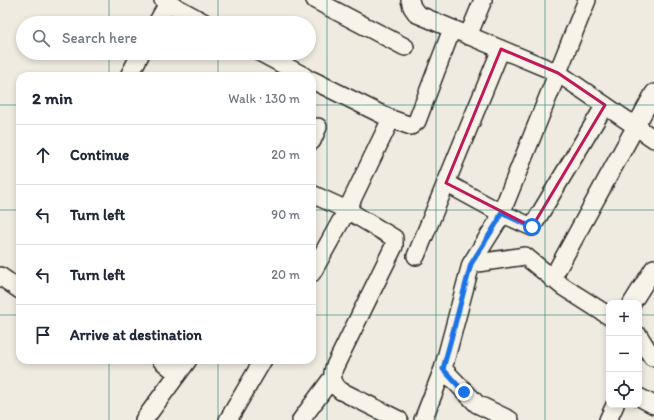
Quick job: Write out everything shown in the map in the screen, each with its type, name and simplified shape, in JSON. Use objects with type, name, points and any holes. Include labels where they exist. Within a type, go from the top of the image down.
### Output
[{"type":"street","points":[[315,0],[405,47]]},
{"type":"street","points":[[410,0],[412,7],[417,14],[558,73],[654,139]]},
{"type":"street","points":[[468,36],[482,0]]},
{"type":"street","points":[[423,420],[443,369],[471,264],[498,221],[587,0]]},
{"type":"street","points":[[160,16],[167,1],[193,16]]},
{"type":"street","points":[[316,82],[407,126],[415,124],[452,29]]},
{"type":"street","points":[[416,256],[501,49]]},
{"type":"street","points":[[131,72],[137,60]]},
{"type":"street","points":[[274,60],[297,72]]},
{"type":"street","points":[[552,278],[654,92]]},
{"type":"street","points":[[446,183],[501,213],[530,226],[534,226],[605,105]]},
{"type":"street","points":[[316,266],[347,210],[391,119]]},
{"type":"street","points":[[301,420],[332,378],[334,368],[394,241],[392,235],[347,210],[316,196]]},
{"type":"street","points":[[471,264],[525,256],[572,293],[606,314]]},
{"type":"street","points":[[634,300],[654,268]]},
{"type":"street","points":[[0,276],[16,287]]},
{"type":"street","points":[[642,344],[648,360]]},
{"type":"street","points":[[166,364],[178,374]]},
{"type":"street","points":[[144,420],[185,364]]},
{"type":"street","points":[[228,420],[260,364]]},
{"type":"street","points":[[443,369],[477,404],[510,420]]},
{"type":"street","points":[[332,378],[334,385],[341,391],[399,420]]},
{"type":"street","points":[[642,399],[654,406]]},
{"type":"street","points":[[608,420],[614,408]]},
{"type":"highlighted area","points":[[501,49],[558,73],[605,105],[532,227],[446,183]]},
{"type":"route","points":[[464,392],[443,369],[471,264],[498,221],[501,213],[532,227]]}]
